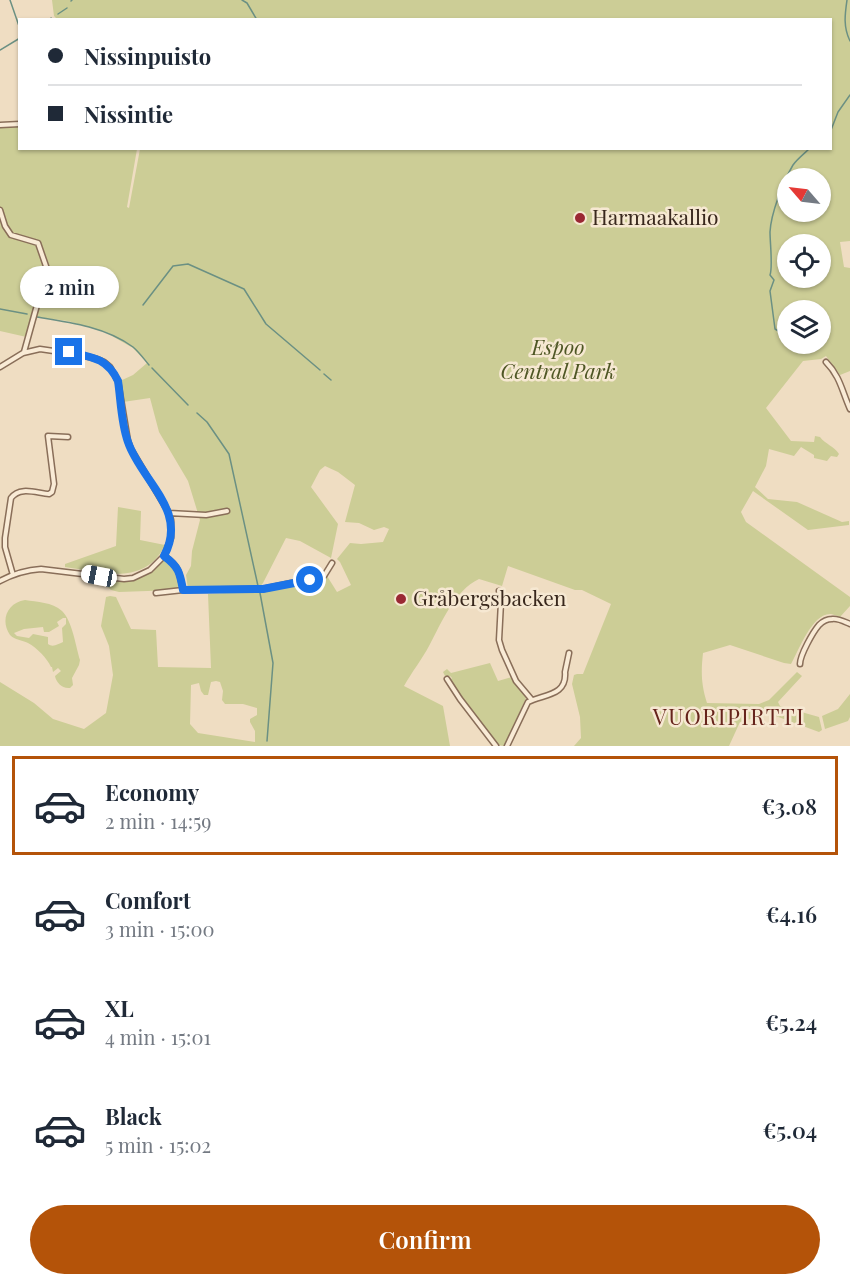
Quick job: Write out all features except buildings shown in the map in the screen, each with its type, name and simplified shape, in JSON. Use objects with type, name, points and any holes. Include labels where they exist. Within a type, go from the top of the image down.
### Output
[{"type":"street","points":[[0,125],[18,124]]},
{"type":"street","points":[[0,210],[5,226],[11,235],[38,243],[47,269],[23,353]]},
{"type":"street","points":[[0,367],[23,353],[40,349],[69,352],[97,359],[110,367],[118,381],[128,443],[169,513],[172,530],[164,556],[150,570],[133,578],[32,569],[13,574],[0,581]]},
{"type":"street","points":[[826,362],[839,379],[850,409]]},
{"type":"street","points":[[13,574],[5,547],[11,498],[22,490],[45,494],[52,492],[54,484],[48,436],[68,436]]},
{"type":"street","points":[[169,513],[206,515],[226,511]]},
{"type":"street","points":[[164,556],[179,570],[183,590]]},
{"type":"street","points":[[156,593],[183,590],[263,589],[324,576],[332,563]]},
{"type":"street","points":[[499,591],[502,650],[516,681],[532,700]]},
{"type":"street","points":[[800,664],[800,659],[807,646],[818,626],[823,622],[837,619],[850,624]]},
{"type":"street","points":[[507,746],[525,706],[532,700],[562,688],[568,653]]},
{"type":"street","points":[[447,679],[496,746]]},
{"type":"green space","name":"Espoo Central Park","points":[[52,0],[850,0],[850,241],[840,242],[844,267],[850,268],[850,371],[840,375],[826,356],[821,359],[803,361],[766,408],[791,441],[814,442],[815,436],[820,437],[839,454],[837,457],[831,456],[827,461],[814,458],[814,455],[801,447],[794,456],[769,449],[766,466],[755,487],[768,499],[797,502],[842,522],[849,521],[849,525],[808,530],[753,491],[741,512],[746,522],[850,597],[850,606],[840,617],[830,614],[817,620],[791,664],[730,645],[703,653],[702,666],[707,703],[759,704],[769,700],[797,672],[802,676],[778,702],[780,706],[819,717],[822,730],[819,732],[773,715],[765,715],[740,722],[729,746],[574,746],[581,738],[580,717],[572,684],[574,675],[583,674],[611,604],[582,590],[575,590],[508,566],[502,586],[479,579],[462,591],[449,608],[404,686],[443,706],[450,746],[0,746],[0,682],[34,703],[53,719],[84,729],[106,713],[113,675],[109,646],[101,626],[106,597],[116,597],[131,629],[156,630],[158,667],[211,668],[208,594],[264,592],[327,576],[337,592],[351,585],[337,559],[350,543],[383,542],[389,529],[384,527],[374,530],[359,523],[345,522],[355,485],[338,472],[325,466],[320,470],[311,487],[338,524],[331,558],[300,541],[286,538],[259,588],[188,589],[186,575],[191,566],[192,551],[200,520],[188,481],[159,432],[150,398],[123,402],[120,381],[133,375],[147,363],[133,348],[105,332],[68,321],[37,317],[31,338],[0,331],[0,125],[18,124],[18,150],[137,150],[127,207],[129,208],[140,150],[832,150],[832,18],[56,18]],"holes":[[[211,682],[220,682],[223,691],[222,700],[225,704],[243,704],[257,708],[257,715],[250,719],[255,731],[255,742],[198,733],[190,724],[191,685],[199,683],[201,691],[204,695],[208,695]]]},
{"type":"green space","points":[[118,507],[141,511],[140,540],[165,545],[156,558],[146,567],[121,574],[65,567],[65,564],[116,546]]},
{"type":"green space","points":[[166,560],[177,571],[179,582],[176,590],[119,592],[111,590],[101,580],[101,578],[140,577]]},
{"type":"green space","points":[[25,600],[49,604],[58,608],[65,615],[71,627],[80,660],[72,678],[73,685],[70,688],[58,683],[55,676],[61,671],[58,668],[53,672],[52,667],[38,650],[10,635],[6,624],[7,613],[19,602]],"holes":[[[66,618],[66,624],[62,628],[63,642],[56,645],[48,644],[48,637],[33,634],[29,638],[17,636],[14,633],[24,629],[43,627],[44,632],[49,632],[59,626],[57,622]]]},
{"type":"green space","points":[[490,663],[498,681],[512,677],[526,698],[504,746],[498,745],[451,684],[452,678],[445,676],[443,672],[447,669],[451,673]]},
{"type":"green space","points":[[850,694],[848,721],[825,729],[822,716],[838,709]]},
{"type":"waterway","points":[[10,0],[18,23]]},
{"type":"waterway","points":[[242,0],[247,3],[256,18]]},
{"type":"waterway","points":[[847,0],[845,26],[850,41]]},
{"type":"waterway","points":[[58,14],[67,8]]},
{"type":"waterway","points":[[0,50],[18,39]]},
{"type":"waterway","points":[[832,127],[838,112],[850,95]]},
{"type":"waterway","points":[[777,330],[770,291],[774,280],[770,275],[771,224],[778,198],[789,172],[808,150]]},
{"type":"waterway","points":[[143,305],[173,266],[188,264],[244,289],[266,324],[320,370]]},
{"type":"waterway","points":[[0,309],[27,314]]},
{"type":"waterway","points":[[37,317],[87,326],[111,335],[133,347],[149,365]]},
{"type":"waterway","points":[[152,368],[188,405]]},
{"type":"waterway","points":[[324,374],[331,380]]},
{"type":"waterway","points":[[197,413],[207,422],[229,454],[258,586]]},
{"type":"waterway","points":[[260,593],[273,663],[267,741]]},
{"type":"place","name":"Harmaakallio","points":[[580,218]]},
{"type":"place","name":"Gråbergsbacken","points":[[401,599]]},
{"type":"district","name":"VUORIPIRTTI","points":[[729,717]]},
{"type":"route","points":[[69,352],[104,362],[110,367],[118,381],[128,443],[169,513],[172,530],[164,556],[179,570],[183,590],[263,589],[310,580]]}]
